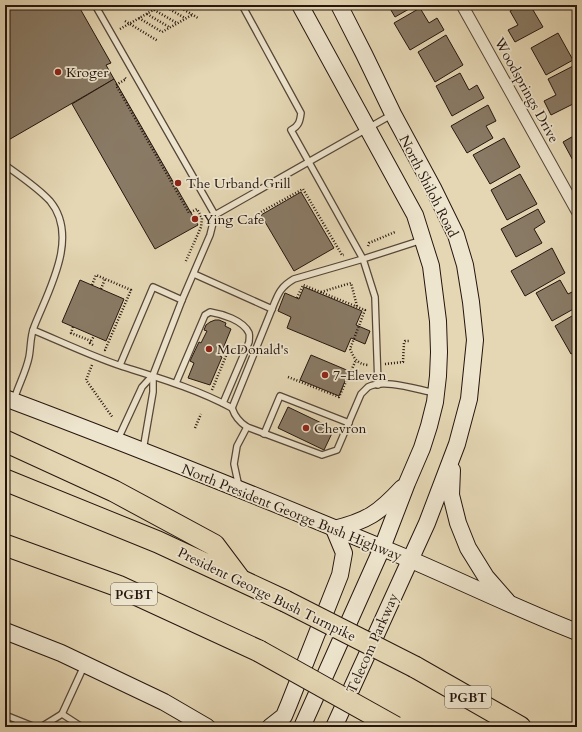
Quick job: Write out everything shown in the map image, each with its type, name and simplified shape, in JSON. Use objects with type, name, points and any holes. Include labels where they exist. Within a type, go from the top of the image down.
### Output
[{"type":"highway","points":[[5,441],[114,491],[214,545],[239,579]]},
{"type":"highway","name":"President George Bush Turnpike","points":[[5,480],[112,522],[285,601],[415,667],[520,727]]},
{"type":"highway","name":"PGBT","points":[[5,545],[118,586],[259,651],[394,727]]},
{"type":"main road","name":"North Shiloh Road","points":[[300,5],[415,214],[431,266],[438,320],[439,352],[436,393],[429,426],[422,448],[382,548]]},
{"type":"main road","name":"North Shiloh Road","points":[[339,5],[393,114],[433,188],[456,235],[465,265],[470,295],[475,340],[469,399],[453,454],[428,523],[410,560]]},
{"type":"main road","name":"North President George Bush Highway","points":[[9,399],[118,440],[382,548],[511,605],[577,632]]},
{"type":"main road","points":[[453,454],[451,495],[458,523],[468,548],[486,577],[511,605]]},
{"type":"main road","points":[[270,727],[284,716],[340,575],[344,553],[334,529],[354,524],[370,517],[389,502],[407,483]]},
{"type":"main road","points":[[302,727],[382,548]]},
{"type":"main road","name":"Telecom Parkway","points":[[334,727],[410,560]]},
{"type":"main road","points":[[5,631],[85,664],[164,702],[207,727]]},
{"type":"street","name":"Woodsprings Drive","points":[[462,5],[576,206]]},
{"type":"lane","points":[[95,5],[215,215],[210,236],[182,300],[153,375],[153,392],[143,450]]},
{"type":"lane","points":[[242,5],[301,113],[300,121],[296,127],[291,130],[310,161],[363,259],[375,297],[378,384]]},
{"type":"lane","points":[[215,215],[393,114]]},
{"type":"lane","points":[[5,165],[34,186],[51,202],[56,211],[62,230],[63,240],[60,262],[33,330],[29,358],[9,399]]},
{"type":"lane","points":[[232,408],[279,291],[286,284],[294,279],[423,240]]},
{"type":"lane","points":[[194,274],[272,309]]},
{"type":"lane","points":[[120,365],[153,288],[182,300]]},
{"type":"lane","points":[[176,383],[205,315],[210,312],[217,313],[238,322],[249,334],[249,342],[223,403]]},
{"type":"lane","points":[[33,330],[120,365],[176,383],[223,403],[232,408],[240,423],[247,427],[322,455],[337,450],[361,394],[368,387],[378,384],[390,384],[436,393]]},
{"type":"lane","points":[[118,440],[142,387],[153,375]]},
{"type":"lane","points":[[264,434],[280,396],[349,423]]},
{"type":"lane","points":[[240,491],[234,464],[238,446],[247,427]]},
{"type":"lane","points":[[41,727],[62,714],[85,664]]},
{"type":"lane","points":[[62,714],[82,727]]},
{"type":"lane","points":[[5,715],[35,727]]},
{"type":"path","points":[[120,29],[162,5],[185,19]]},
{"type":"path","points":[[176,5],[198,18]]},
{"type":"path","points":[[154,10],[178,23]]},
{"type":"path","points":[[147,14],[170,27]]},
{"type":"path","points":[[139,18],[162,32],[192,14]]},
{"type":"path","points":[[125,21],[158,41]]},
{"type":"path","points":[[122,73],[126,79],[116,85],[190,213],[197,209],[202,218],[201,228],[186,263]]},
{"type":"path","points":[[262,212],[303,189],[342,256],[348,254]]},
{"type":"path","points":[[368,246],[370,243],[395,232]]},
{"type":"path","points":[[73,327],[71,333],[91,341],[90,343],[105,350],[131,290],[96,275],[92,285]]},
{"type":"path","points":[[101,289],[106,279]]},
{"type":"path","points":[[320,292],[351,283],[357,307]]},
{"type":"path","points":[[297,298],[303,286],[366,310],[350,349],[356,360],[361,364],[368,365]]},
{"type":"path","points":[[91,341],[94,336]]},
{"type":"path","points":[[384,364],[402,362],[404,343],[405,341],[410,341]]},
{"type":"path","points":[[212,390],[228,351]]},
{"type":"path","points":[[288,377],[339,397],[356,360]]},
{"type":"path","points":[[93,363],[86,380],[113,418]]},
{"type":"path","points":[[195,428],[201,414]]},
{"type":"building","name":"Kroger","points":[[5,5],[78,5],[111,63],[106,65],[114,79],[5,142]]},
{"type":"building","points":[[388,5],[416,5],[395,17]]},
{"type":"building","points":[[521,5],[539,6],[533,10],[543,27],[515,42],[508,30],[518,25],[510,11]]},
{"type":"building","points":[[420,8],[429,23],[437,18],[444,30],[410,50],[394,23]]},
{"type":"building","points":[[558,33],[573,60],[546,75],[531,48]]},
{"type":"building","points":[[446,35],[463,65],[435,82],[418,52]]},
{"type":"building","points":[[577,64],[577,102],[551,115],[544,101],[556,95],[548,79]]},
{"type":"building","points":[[460,73],[469,90],[477,85],[484,98],[452,116],[436,86]]},
{"type":"building","points":[[114,79],[198,225],[155,249],[72,104]]},
{"type":"building","points":[[488,105],[496,121],[486,126],[493,138],[467,153],[451,126]]},
{"type":"building","points":[[577,134],[577,165],[576,166],[563,142]]},
{"type":"building","points":[[504,138],[520,167],[490,184],[473,155]]},
{"type":"building","points":[[520,174],[537,204],[507,220],[491,190]]},
{"type":"building","points":[[301,192],[334,248],[294,271],[261,215]]},
{"type":"building","points":[[538,209],[545,222],[534,229],[542,243],[516,257],[501,229]]},
{"type":"building","points":[[552,248],[565,273],[525,296],[511,271]]},
{"type":"building","points":[[80,280],[124,299],[106,341],[62,322]]},
{"type":"building","points":[[560,280],[568,294],[576,290],[577,307],[552,321],[536,293]]},
{"type":"building","points":[[304,287],[362,311],[356,325],[370,331],[365,344],[351,338],[345,352],[287,328],[291,317],[278,311],[285,293],[299,299]]},
{"type":"building","points":[[577,313],[577,351],[571,354],[555,326]]},
{"type":"building","name":"McDonald's","points":[[215,320],[226,323],[225,326],[231,329],[220,356],[222,357],[210,385],[188,378],[194,363],[190,361],[199,342],[201,343],[207,331],[204,330],[206,325]]},
{"type":"building","name":"7-Eleven","points":[[311,355],[349,371],[339,396],[300,380]]},
{"type":"building","name":"Chevron","points":[[288,407],[334,429],[324,450],[278,428]]},
{"type":"place","name":"Kroger","points":[[58,72]]},
{"type":"place","name":"The Urband Grill","points":[[178,183]]},
{"type":"place","name":"Ying Cafe","points":[[195,219]]},
{"type":"place","name":"McDonald's","points":[[209,349]]},
{"type":"place","name":"7-Eleven","points":[[325,375]]},
{"type":"place","name":"Chevron","points":[[306,428]]}]
